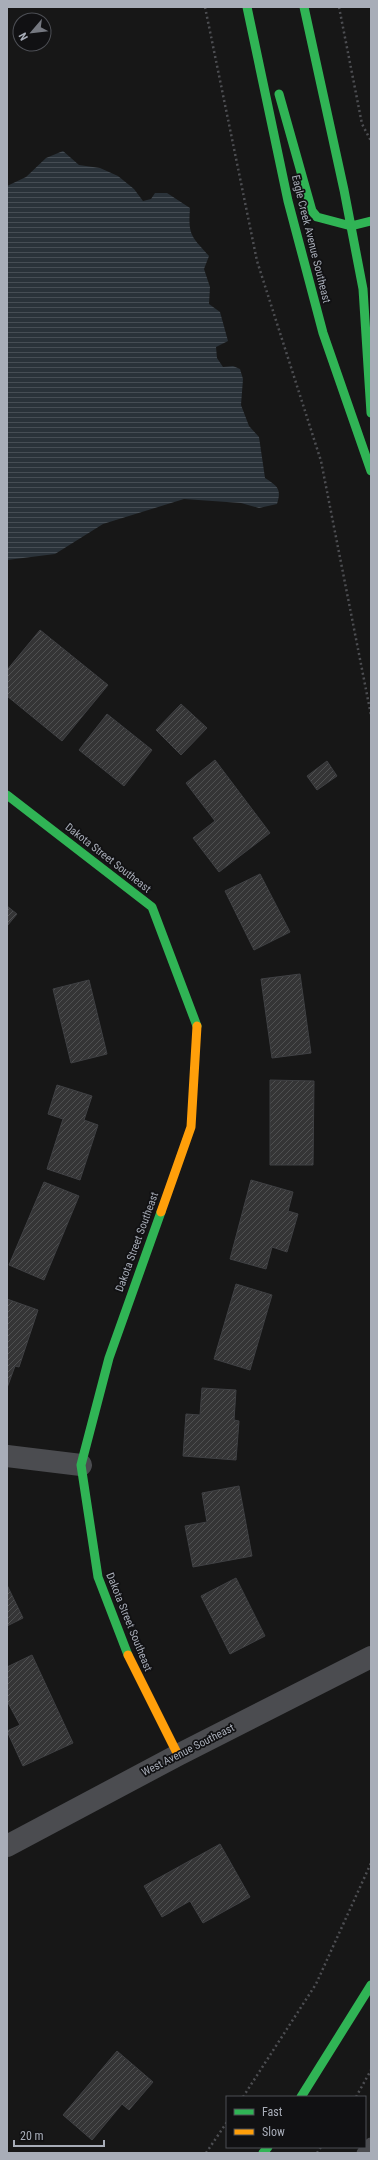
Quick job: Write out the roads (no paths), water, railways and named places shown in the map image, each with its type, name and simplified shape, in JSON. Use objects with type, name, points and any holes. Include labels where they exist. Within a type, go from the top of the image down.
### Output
[{"type":"main road","name":"Eagle Creek Avenue Southeast","points":[[247,7],[288,201],[323,333],[371,471]]},
{"type":"main road","points":[[250,7],[268,59]]},
{"type":"main road","points":[[304,7],[363,289],[371,413]]},
{"type":"main road","points":[[275,82],[312,211],[317,217],[351,226],[371,221]]},
{"type":"main road","name":"Dakota Street Southeast","points":[[7,795],[152,907],[197,1023],[191,1127],[109,1358],[81,1465],[98,1577],[132,1664],[178,1755]]},
{"type":"main road","points":[[302,2096],[371,1985]]},
{"type":"street","points":[[7,1456],[81,1465]]},
{"type":"street","name":"West Avenue Southeast","points":[[7,1846],[178,1755],[371,1657]]},
{"type":"lane","points":[[363,2153],[371,2144]]}]
